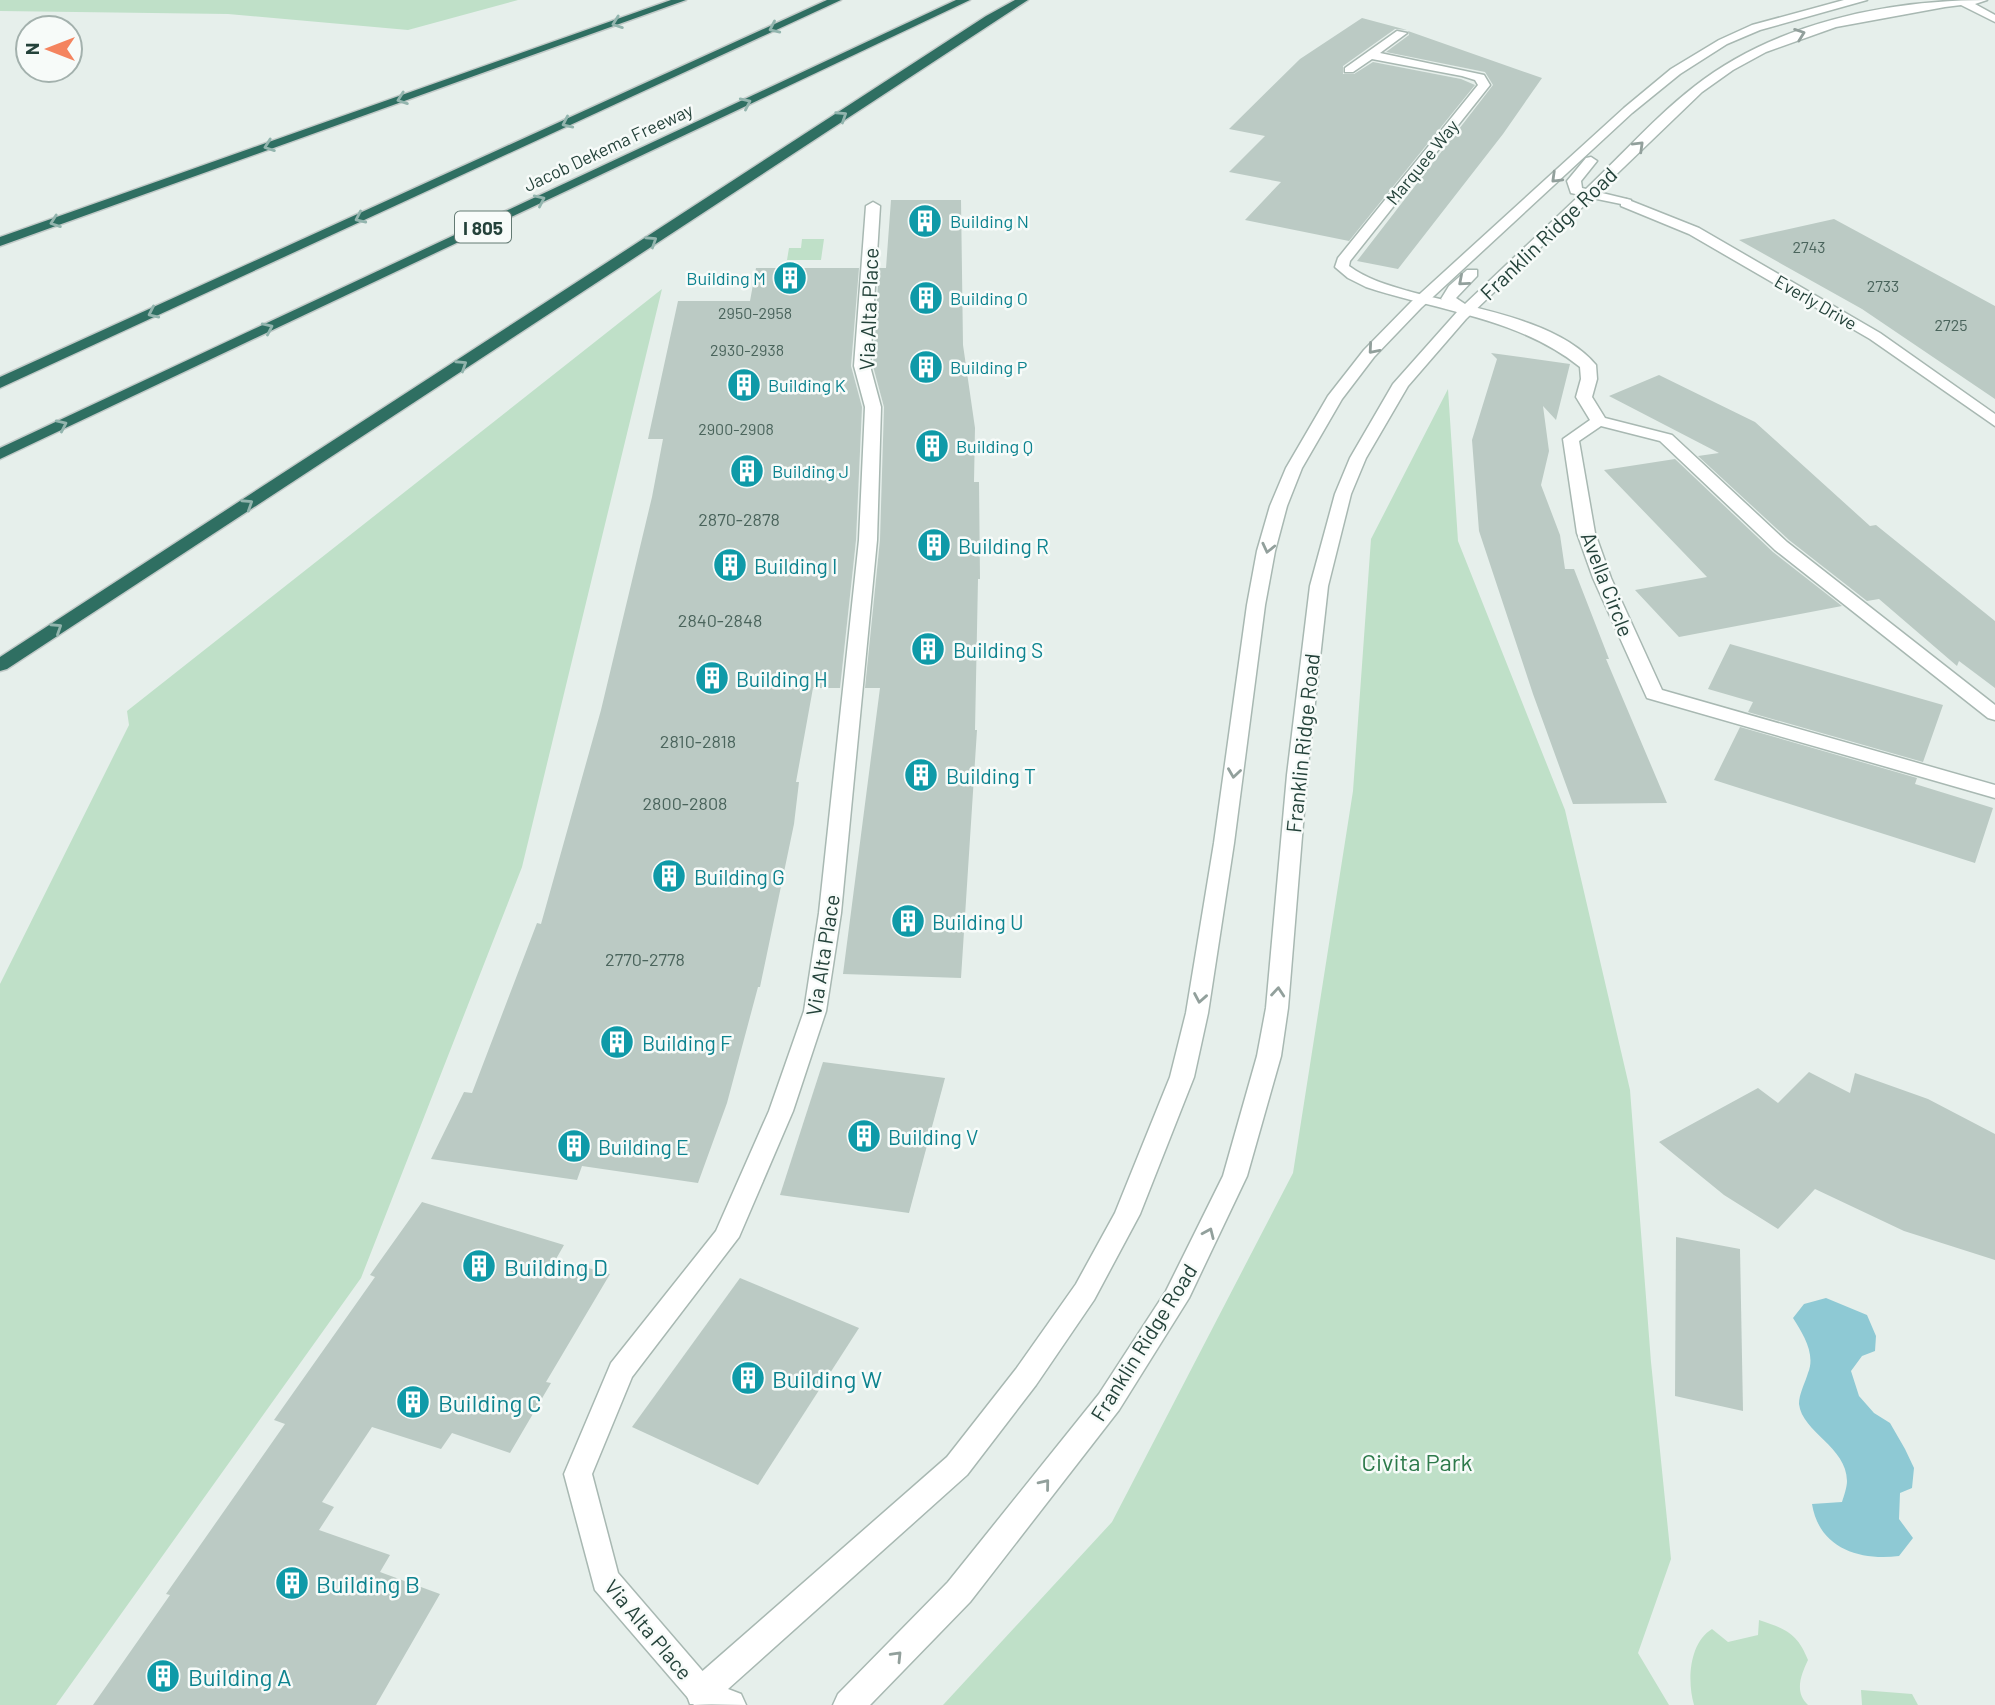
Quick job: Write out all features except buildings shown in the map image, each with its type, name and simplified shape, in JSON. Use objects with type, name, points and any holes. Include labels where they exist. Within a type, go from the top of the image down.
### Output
[{"type":"highway","points":[[0,242],[681,0]]},
{"type":"highway","name":"Jacob Dekema Freeway","points":[[0,383],[836,0]]},
{"type":"highway","name":"Jacob Dekema Freeway","points":[[0,454],[965,0]]},
{"type":"highway","points":[[0,665],[979,26],[1023,0]]},
{"type":"street","name":"Franklin Ridge Road","points":[[704,1699],[957,1466],[1026,1377],[1085,1292],[1127,1214],[1182,1077],[1197,1013],[1256,609],[1273,523],[1302,454],[1334,399],[1375,345],[1420,299],[1681,68],[1723,42],[1790,17],[1862,0]]},
{"type":"street","name":"Franklin Ridge Road","points":[[849,1705],[959,1592],[1109,1402],[1140,1349],[1177,1298],[1234,1176],[1269,1056],[1277,1008],[1297,775],[1319,586],[1330,534],[1343,494],[1358,458],[1379,420],[1415,366],[1466,312],[1717,74],[1801,34],[1854,18],[1886,11],[1982,0]]},
{"type":"street","points":[[1961,1],[1995,19]]},
{"type":"street","points":[[1761,51],[1751,46],[1750,41],[1786,27],[1791,22],[1790,17]]},
{"type":"street","points":[[1349,70],[1401,33]]},
{"type":"street","points":[[1717,74],[1716,69],[1737,53],[1736,47],[1723,42]]},
{"type":"street","name":"Marquee Way","points":[[1370,55],[1464,73],[1480,78],[1484,85],[1343,261],[1342,267],[1352,277],[1420,299]]},
{"type":"street","points":[[1588,195],[1576,190],[1574,181],[1599,152],[1592,144]]},
{"type":"street","name":"Everly Drive","points":[[1588,195],[1626,203],[1694,231],[1875,336],[1995,421]]},
{"type":"street","name":"Via Alta Place","points":[[704,1699],[605,1580],[578,1474],[621,1371],[726,1237],[782,1111],[815,1011],[830,913],[868,540],[873,407],[862,366],[873,205]]},
{"type":"street","points":[[1466,312],[1448,299],[1454,289],[1483,264],[1486,257],[1484,245]]},
{"type":"street","points":[[1420,299],[1511,323],[1578,355],[1588,365],[1589,379],[1584,397],[1599,421],[1666,438],[1782,546],[1995,714]]},
{"type":"street","points":[[1415,366],[1411,355],[1442,319],[1442,311],[1420,299]]},
{"type":"street","name":"Avella Circle","points":[[1599,421],[1571,439],[1586,533],[1602,578],[1654,694],[1995,792]]},
{"type":"street","points":[[704,1699],[730,1705]]},
{"type":"green space","points":[[0,0],[518,0],[408,30],[228,14],[0,11]]},
{"type":"green space","points":[[802,239],[824,239],[821,260],[787,260],[789,248],[801,248]]},
{"type":"green space","points":[[662,289],[522,867],[361,1278],[56,1705],[0,1705],[0,984],[129,725],[127,711]]},
{"type":"green space","name":"Civita Park","points":[[1448,389],[1458,541],[1565,810],[1630,1090],[1651,1362],[1671,1559],[1638,1653],[1669,1705],[943,1705],[1112,1522],[1293,1173],[1353,791],[1371,539]]},
{"type":"green space","points":[[1759,1620],[1795,1637],[1804,1651],[1808,1660],[1801,1677],[1800,1689],[1808,1705],[1694,1705],[1692,1663],[1694,1653],[1704,1635],[1712,1629],[1728,1642],[1758,1635]]},
{"type":"green space","points":[[1861,1690],[1912,1694],[1918,1705],[1862,1705]]},
{"type":"water","points":[[1826,1298],[1867,1315],[1876,1336],[1875,1351],[1862,1356],[1851,1371],[1859,1396],[1874,1413],[1890,1423],[1914,1468],[1912,1488],[1900,1493],[1899,1519],[1913,1538],[1899,1556],[1870,1556],[1843,1548],[1832,1541],[1816,1519],[1812,1504],[1842,1502],[1847,1481],[1840,1459],[1802,1414],[1799,1400],[1810,1359],[1807,1344],[1793,1318],[1804,1304]]},
{"type":"place","name":"Building N","points":[[925,221]]},
{"type":"place","name":"Building M","points":[[790,278]]},
{"type":"place","name":"Building O","points":[[926,298]]},
{"type":"place","name":"Building P","points":[[926,367]]},
{"type":"place","name":"Building K","points":[[744,385]]},
{"type":"place","name":"Building Q","points":[[932,446]]},
{"type":"place","name":"Building J","points":[[747,471]]},
{"type":"place","name":"Building R","points":[[934,545]]},
{"type":"place","name":"Building I","points":[[730,565]]},
{"type":"place","name":"Building S","points":[[928,649]]},
{"type":"place","name":"Building H","points":[[712,678]]},
{"type":"place","name":"Building T","points":[[921,775]]},
{"type":"place","name":"Building G","points":[[669,876]]},
{"type":"place","name":"Building U","points":[[908,921]]},
{"type":"place","name":"Building F","points":[[617,1042]]},
{"type":"place","name":"Building V","points":[[864,1136]]},
{"type":"place","name":"Building E","points":[[574,1146]]},
{"type":"place","name":"Building D","points":[[479,1266]]},
{"type":"place","name":"Building W","points":[[748,1378]]},
{"type":"place","name":"Building C","points":[[413,1402]]},
{"type":"place","name":"Building B","points":[[292,1583]]},
{"type":"place","name":"Building A","points":[[163,1676]]}]
